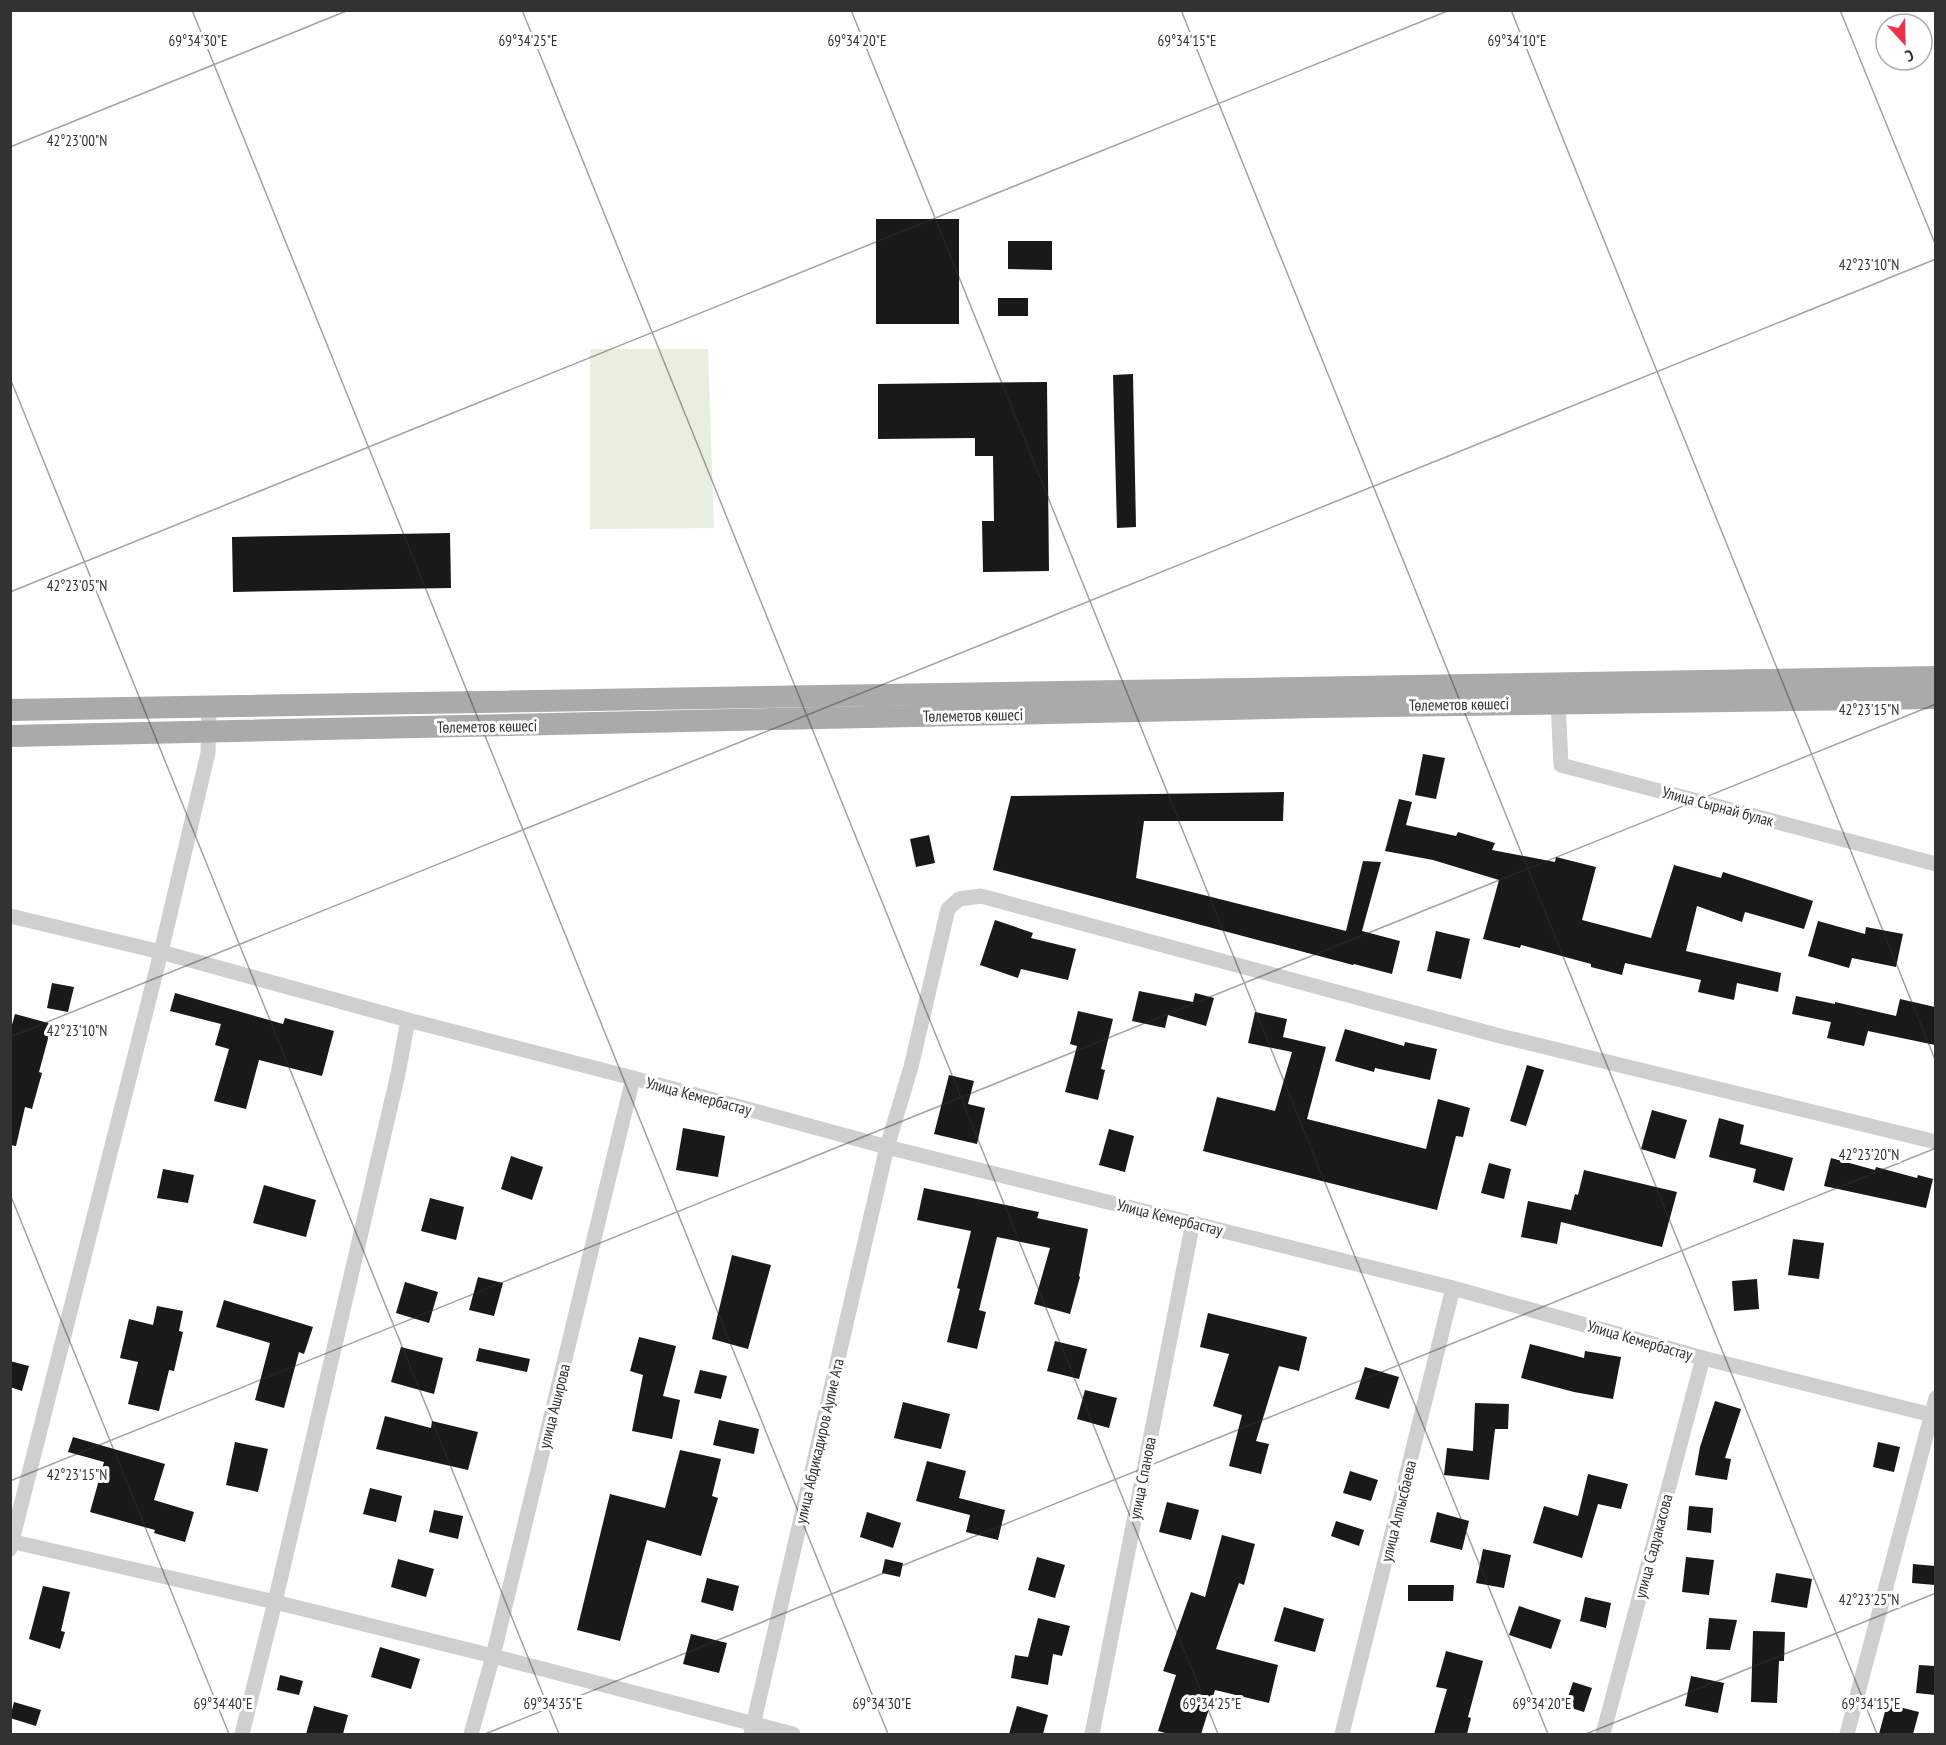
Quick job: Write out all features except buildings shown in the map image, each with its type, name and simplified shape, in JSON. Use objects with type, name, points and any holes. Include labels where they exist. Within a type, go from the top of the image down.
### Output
[{"type":"main road","name":"Төлеметов көшесі","points":[[10,710],[1295,686],[1935,677]]},
{"type":"main road","name":"Төлеметов көшесі","points":[[10,736],[1558,702],[1935,698]]},
{"type":"street","name":"Улица Сырнай булак","points":[[1558,702],[1561,765],[1935,864]]},
{"type":"street","points":[[210,707],[208,753],[161,952],[11,1544],[275,1602],[494,1656],[753,1729],[793,1734]]},
{"type":"street","name":"улица Абдикадиров Аулие Ата","points":[[753,1729],[887,1147],[911,1067],[948,909],[959,899],[981,897],[1500,1036],[1935,1142]]},
{"type":"street","name":"Улица Кемербастау","points":[[10,916],[161,952],[887,1147],[1453,1288],[1703,1358],[1934,1415]]},
{"type":"street","points":[[242,1734],[275,1602],[395,1085],[408,1020]]},
{"type":"street","name":"улица Аширова","points":[[471,1734],[494,1656],[633,1078]]},
{"type":"street","name":"улица Спанова","points":[[1092,1734],[1193,1222]]},
{"type":"street","name":"улица Алпысбаева","points":[[1342,1734],[1453,1288]]},
{"type":"street","name":"улица Садуакасова","points":[[1603,1734],[1703,1358]]},
{"type":"street","points":[[1847,1734],[1934,1415],[1935,1398]]},
{"type":"green space","points":[[590,349],[708,349],[714,528],[590,529]]}]
